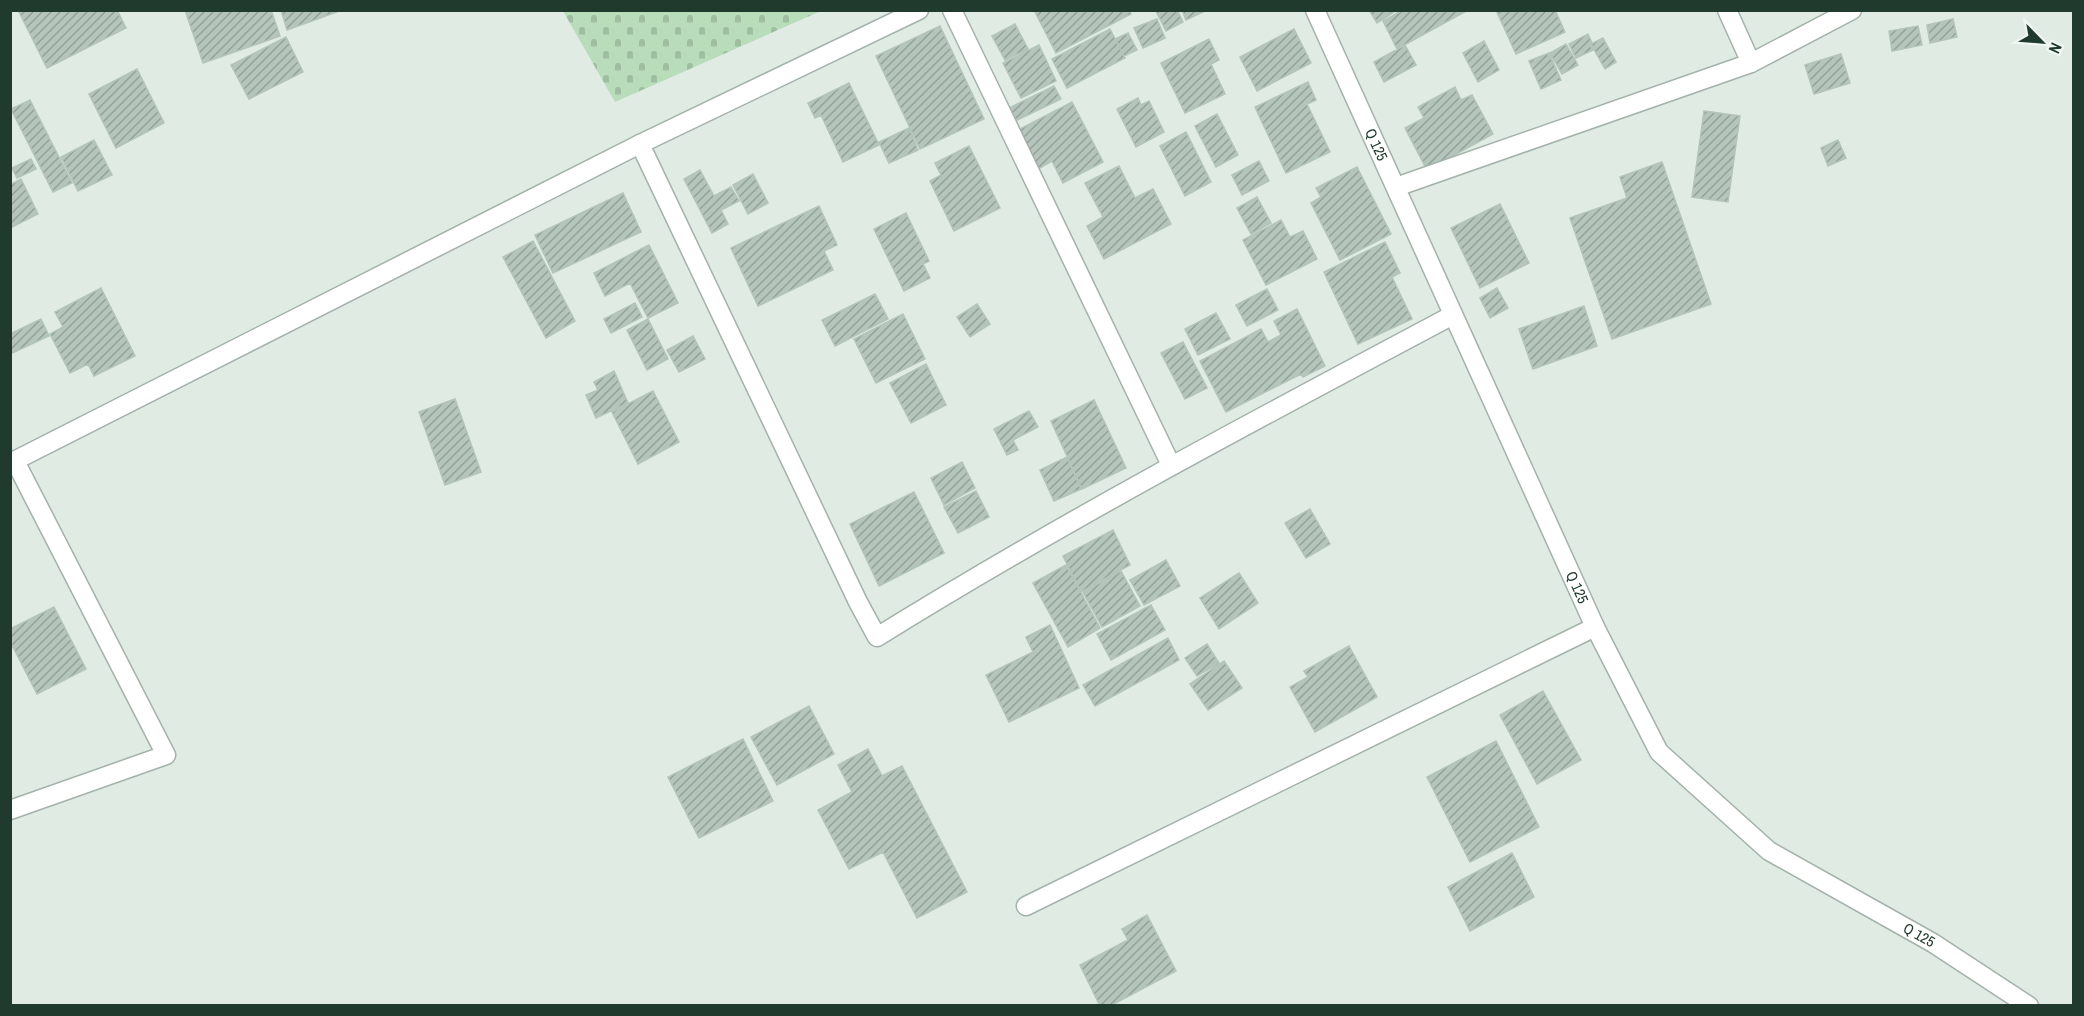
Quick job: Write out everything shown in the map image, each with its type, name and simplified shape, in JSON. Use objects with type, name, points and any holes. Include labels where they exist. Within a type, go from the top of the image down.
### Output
[{"type":"street","points":[[10,810],[166,755],[13,462],[640,144],[919,10]]},
{"type":"street","points":[[952,10],[1171,465]]},
{"type":"street","name":"Q 125","points":[[1315,10],[1595,627],[1659,752],[1769,851],[1933,943],[2029,1005]]},
{"type":"street","points":[[1726,10],[1751,63]]},
{"type":"street","points":[[1396,187],[1751,63],[1852,10]]},
{"type":"street","points":[[640,144],[877,638],[931,604],[1171,465],[1453,315]]},
{"type":"street","points":[[1026,906],[1595,627]]},
{"type":"green space","points":[[563,11],[821,11],[615,102]]},
{"type":"building","points":[[18,10],[117,10],[126,28],[47,68]]},
{"type":"building","points":[[185,10],[271,10],[280,36],[203,63]]},
{"type":"building","points":[[281,10],[342,10],[287,30]]},
{"type":"building","points":[[1034,10],[1129,10],[1131,14],[1056,53]]},
{"type":"building","points":[[1177,10],[1183,22],[1166,31],[1156,11]]},
{"type":"building","points":[[1182,10],[1207,10],[1186,20]]},
{"type":"building","points":[[1369,10],[1397,10],[1377,23]]},
{"type":"building","points":[[1403,10],[1468,10],[1397,49],[1383,21]]},
{"type":"building","points":[[1496,10],[1555,10],[1565,32],[1516,54]]},
{"type":"building","points":[[1157,19],[1165,38],[1143,48],[1134,28]]},
{"type":"building","points":[[1953,19],[1957,37],[1930,43],[1927,25]]},
{"type":"building","points":[[1015,24],[1028,49],[1005,60],[992,36]]},
{"type":"building","points":[[940,26],[984,119],[920,149],[876,56]]},
{"type":"building","points":[[1918,26],[1922,45],[1892,51],[1889,31]]},
{"type":"building","points":[[1110,29],[1125,58],[1067,88],[1052,59]]},
{"type":"building","points":[[1294,29],[1311,63],[1257,91],[1240,57]]},
{"type":"building","points":[[1128,33],[1137,50],[1124,56],[1115,39]]},
{"type":"building","points":[[1588,34],[1592,43],[1589,44],[1593,50],[1576,58],[1569,44]]},
{"type":"building","points":[[286,37],[303,72],[249,99],[231,65]]},
{"type":"building","points":[[1603,38],[1616,62],[1605,69],[1591,44]]},
{"type":"building","points":[[1209,39],[1219,60],[1211,64],[1225,94],[1185,113],[1161,63]]},
{"type":"building","points":[[1484,41],[1499,70],[1478,82],[1463,53]]},
{"type":"building","points":[[1566,44],[1578,65],[1562,74],[1550,53]]},
{"type":"building","points":[[1039,45],[1056,81],[1021,98],[1003,63]]},
{"type":"building","points":[[1405,45],[1416,65],[1384,82],[1374,62]]},
{"type":"building","points":[[1549,53],[1561,80],[1541,89],[1529,61]]},
{"type":"building","points":[[1841,54],[1850,83],[1814,94],[1805,65]]},
{"type":"building","points":[[137,69],[164,123],[116,148],[89,94]]},
{"type":"building","points":[[1308,82],[1316,100],[1307,104],[1330,152],[1286,173],[1255,107]]},
{"type":"building","points":[[849,83],[879,145],[843,162],[821,115],[815,118],[808,103]]},
{"type":"building","points":[[1054,86],[1061,99],[1013,122],[1007,109]]},
{"type":"building","points":[[1455,87],[1461,100],[1472,95],[1493,134],[1427,170],[1405,128],[1424,118],[1418,107]]},
{"type":"building","points":[[1138,98],[1141,105],[1149,101],[1164,132],[1136,147],[1117,109]]},
{"type":"building","points":[[30,100],[72,183],[53,192],[11,109]]},
{"type":"building","points":[[1072,102],[1103,162],[1063,183],[1052,161],[1038,169],[1018,130]]},
{"type":"building","points":[[1704,111],[1740,116],[1728,202],[1692,197]]},
{"type":"building","points":[[1217,114],[1238,155],[1216,167],[1195,126]]},
{"type":"building","points":[[909,128],[918,150],[889,163],[879,142]]},
{"type":"building","points":[[1186,132],[1211,182],[1185,196],[1160,146]]},
{"type":"building","points":[[94,140],[112,175],[78,191],[61,157]]},
{"type":"building","points":[[1838,140],[1846,158],[1828,166],[1821,148]]},
{"type":"building","points":[[969,146],[1000,208],[954,231],[930,181],[941,175],[935,163]]},
{"type":"building","points":[[31,159],[36,169],[17,178],[12,168]]},
{"type":"building","points":[[1259,161],[1269,181],[1242,195],[1232,175]]},
{"type":"building","points":[[1662,162],[1711,304],[1612,339],[1570,218],[1627,198],[1620,177]]},
{"type":"building","points":[[1119,166],[1135,198],[1153,189],[1171,224],[1104,259],[1087,226],[1103,217],[1085,183]]},
{"type":"building","points":[[1357,167],[1391,234],[1340,260],[1311,203],[1321,197],[1316,188]]},
{"type":"building","points":[[700,170],[714,196],[731,187],[739,201],[721,210],[728,224],[712,233],[684,179]]},
{"type":"building","points":[[753,174],[768,203],[748,214],[733,185]]},
{"type":"building","points":[[21,179],[38,214],[10,228],[10,185]]},
{"type":"building","points":[[623,193],[641,232],[553,273],[535,235]]},
{"type":"building","points":[[1257,197],[1271,223],[1251,234],[1237,208]]},
{"type":"building","points":[[1500,204],[1529,263],[1480,288],[1451,228]]},
{"type":"building","points":[[819,206],[837,245],[824,251],[833,270],[758,306],[731,248]]},
{"type":"building","points":[[906,213],[929,261],[923,264],[930,278],[904,291],[874,229]]},
{"type":"building","points":[[1281,220],[1290,237],[1303,231],[1317,259],[1266,285],[1243,240]]},
{"type":"building","points":[[533,241],[575,321],[546,338],[503,257]]},
{"type":"building","points":[[1385,242],[1400,273],[1392,277],[1412,319],[1358,344],[1324,272]]},
{"type":"building","points":[[649,245],[678,303],[648,318],[630,283],[605,296],[594,273]]},
{"type":"building","points":[[101,288],[135,356],[94,376],[88,364],[70,373],[50,334],[63,327],[55,312]]},
{"type":"building","points":[[1497,288],[1508,308],[1490,318],[1480,298]]},
{"type":"building","points":[[1267,289],[1278,310],[1247,326],[1236,305]]},
{"type":"building","points":[[875,294],[888,319],[835,346],[822,320]]},
{"type":"building","points":[[635,303],[642,317],[611,333],[604,319]]},
{"type":"building","points":[[977,304],[990,324],[970,337],[957,317]]},
{"type":"building","points":[[1584,306],[1597,346],[1533,369],[1519,329]]},
{"type":"building","points":[[1297,309],[1325,366],[1303,377],[1301,374],[1226,412],[1200,361],[1261,329],[1268,342],[1281,335],[1274,321]]},
{"type":"building","points":[[1216,313],[1230,339],[1198,355],[1185,329]]},
{"type":"building","points":[[903,314],[925,359],[876,383],[854,339]]},
{"type":"building","points":[[41,319],[49,336],[10,354],[10,334]]},
{"type":"building","points":[[648,319],[668,359],[647,370],[627,330]]},
{"type":"building","points":[[693,336],[705,359],[679,372],[667,350]]},
{"type":"building","points":[[1183,342],[1207,388],[1185,399],[1161,353]]},
{"type":"building","points":[[926,364],[946,405],[911,423],[890,383]]},
{"type":"building","points":[[614,371],[628,403],[596,418],[586,395],[598,390],[594,382]]},
{"type":"building","points":[[653,391],[679,442],[638,464],[612,412]]},
{"type":"building","points":[[455,399],[481,472],[445,485],[419,412]]},
{"type":"building","points":[[1094,400],[1126,468],[1082,489],[1051,421]]},
{"type":"building","points":[[1029,411],[1038,427],[1013,440],[1018,450],[1007,455],[994,429]]},
{"type":"building","points":[[1067,457],[1081,489],[1054,501],[1040,470]]},
{"type":"building","points":[[962,462],[975,488],[944,505],[931,478]]},
{"type":"building","points":[[976,491],[989,517],[958,533],[944,507]]},
{"type":"building","points":[[914,492],[944,553],[879,586],[850,524]]},
{"type":"building","points":[[1310,509],[1330,544],[1306,558],[1285,523]]},
{"type":"building","points":[[1113,530],[1130,565],[1081,592],[1063,556]]},
{"type":"building","points":[[1166,560],[1180,586],[1144,605],[1130,580]]},
{"type":"building","points":[[1066,565],[1100,628],[1068,647],[1033,583]]},
{"type":"building","points":[[1121,571],[1140,606],[1102,627],[1083,592]]},
{"type":"building","points":[[1239,573],[1258,603],[1219,629],[1200,598]]},
{"type":"building","points":[[1151,605],[1165,630],[1111,660],[1097,634]]},
{"type":"building","points":[[54,607],[86,669],[37,694],[10,641],[10,629]]},
{"type":"building","points":[[1050,625],[1079,688],[1009,722],[986,675],[1033,652],[1026,637]]},
{"type":"building","points":[[1168,638],[1179,660],[1095,706],[1083,685]]},
{"type":"building","points":[[1207,644],[1219,663],[1197,676],[1185,658]]},
{"type":"building","points":[[1349,646],[1377,697],[1315,732],[1290,687],[1308,677],[1304,671]]},
{"type":"building","points":[[1224,661],[1242,688],[1208,710],[1190,684]]},
{"type":"building","points":[[1543,691],[1581,760],[1537,784],[1500,715]]},
{"type":"building","points":[[809,706],[834,754],[777,785],[751,737]]},
{"type":"building","points":[[743,739],[773,801],[699,838],[668,777]]},
{"type":"building","points":[[1496,741],[1539,827],[1470,862],[1427,777]]},
{"type":"building","points":[[868,749],[882,776],[902,766],[967,892],[917,918],[883,852],[849,869],[818,810],[852,792],[838,765]]},
{"type":"building","points":[[1512,853],[1534,897],[1470,931],[1448,887]]},
{"type":"building","points":[[1147,915],[1176,971],[1110,1006],[1100,1006],[1080,965],[1128,940],[1122,929]]}]
